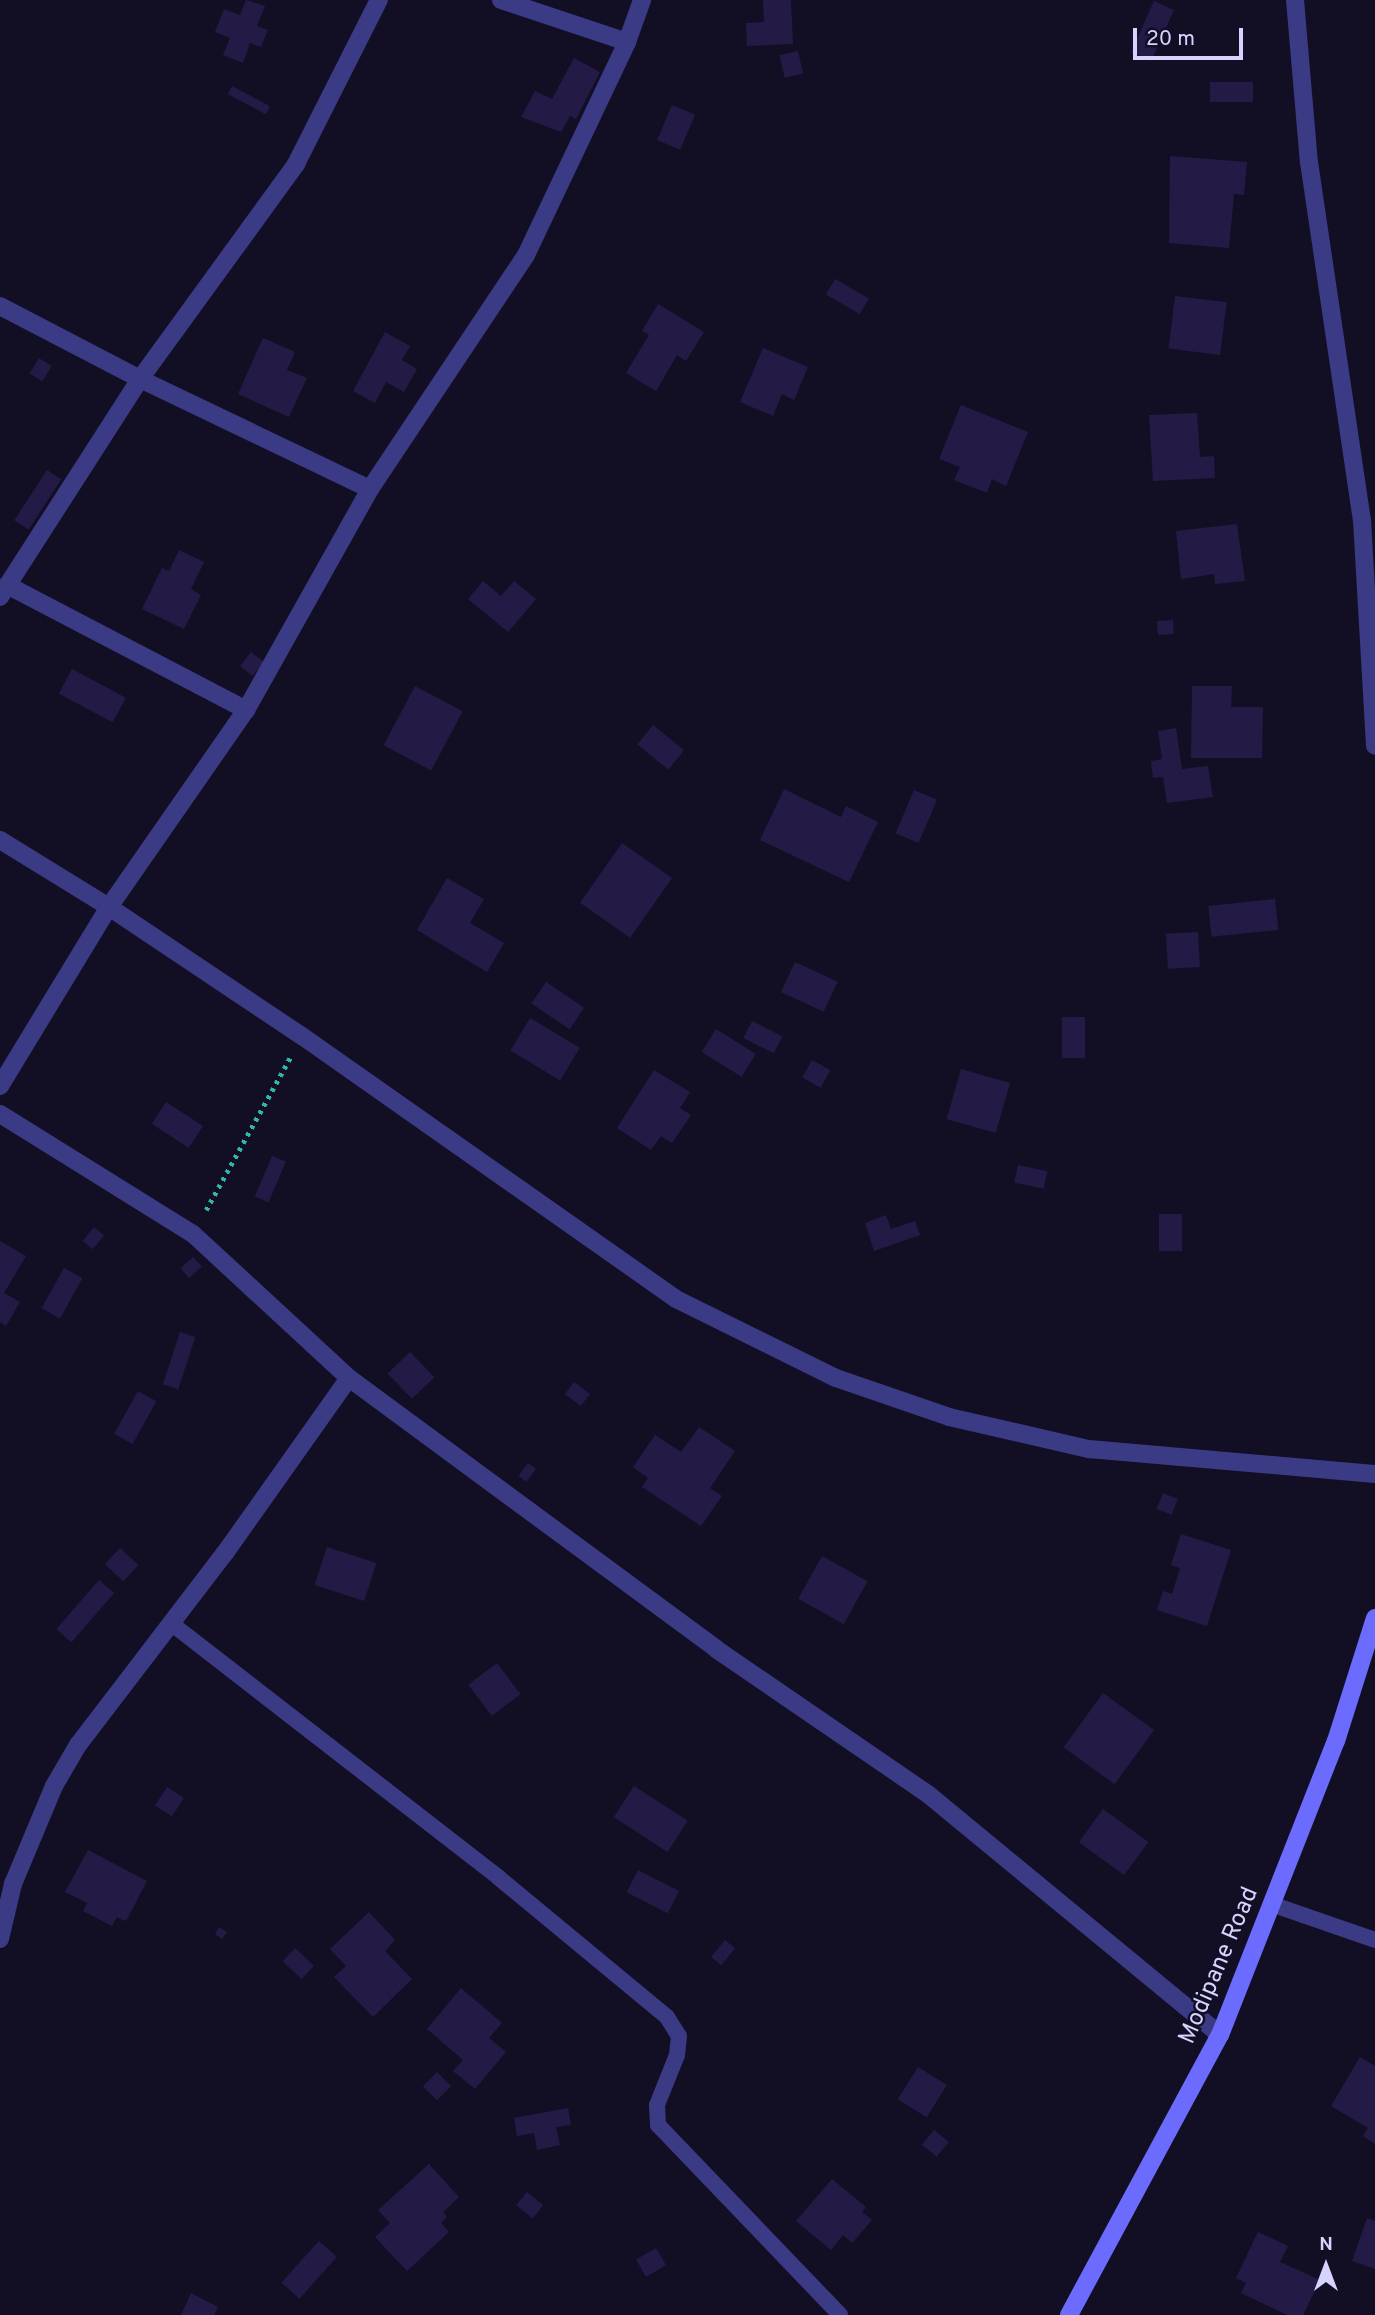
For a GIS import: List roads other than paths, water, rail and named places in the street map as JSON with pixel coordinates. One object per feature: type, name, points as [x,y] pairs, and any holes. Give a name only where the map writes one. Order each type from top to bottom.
[{"type":"main road","name":"Modipane Road","points":[[1069,2315],[1220,2035],[1274,1905],[1336,1741],[1375,1618]]},
{"type":"street","points":[[246,710],[4,591],[140,379],[296,164],[379,0]]},
{"type":"street","points":[[501,0],[627,43]]},
{"type":"street","points":[[0,1086],[110,907],[246,710],[370,489],[526,255],[627,43],[642,0]]},
{"type":"street","points":[[1295,0],[1309,162],[1362,520],[1375,746]]},
{"type":"street","points":[[0,306],[140,379],[370,489]]},
{"type":"street","points":[[0,841],[110,907],[302,1036],[676,1299],[836,1378],[949,1417],[1089,1449],[1374,1471]]},
{"type":"street","points":[[0,1114],[192,1234],[349,1378],[716,1649],[929,1795],[1220,2035]]},
{"type":"street","points":[[0,1939],[12,1884],[54,1786],[78,1745],[172,1624],[349,1378]]},
{"type":"lane","points":[[172,1624],[499,1878],[667,2017],[678,2036],[677,2055],[657,2105],[659,2125],[840,2315]]},
{"type":"lane","points":[[1274,1905],[1375,1940]]}]
